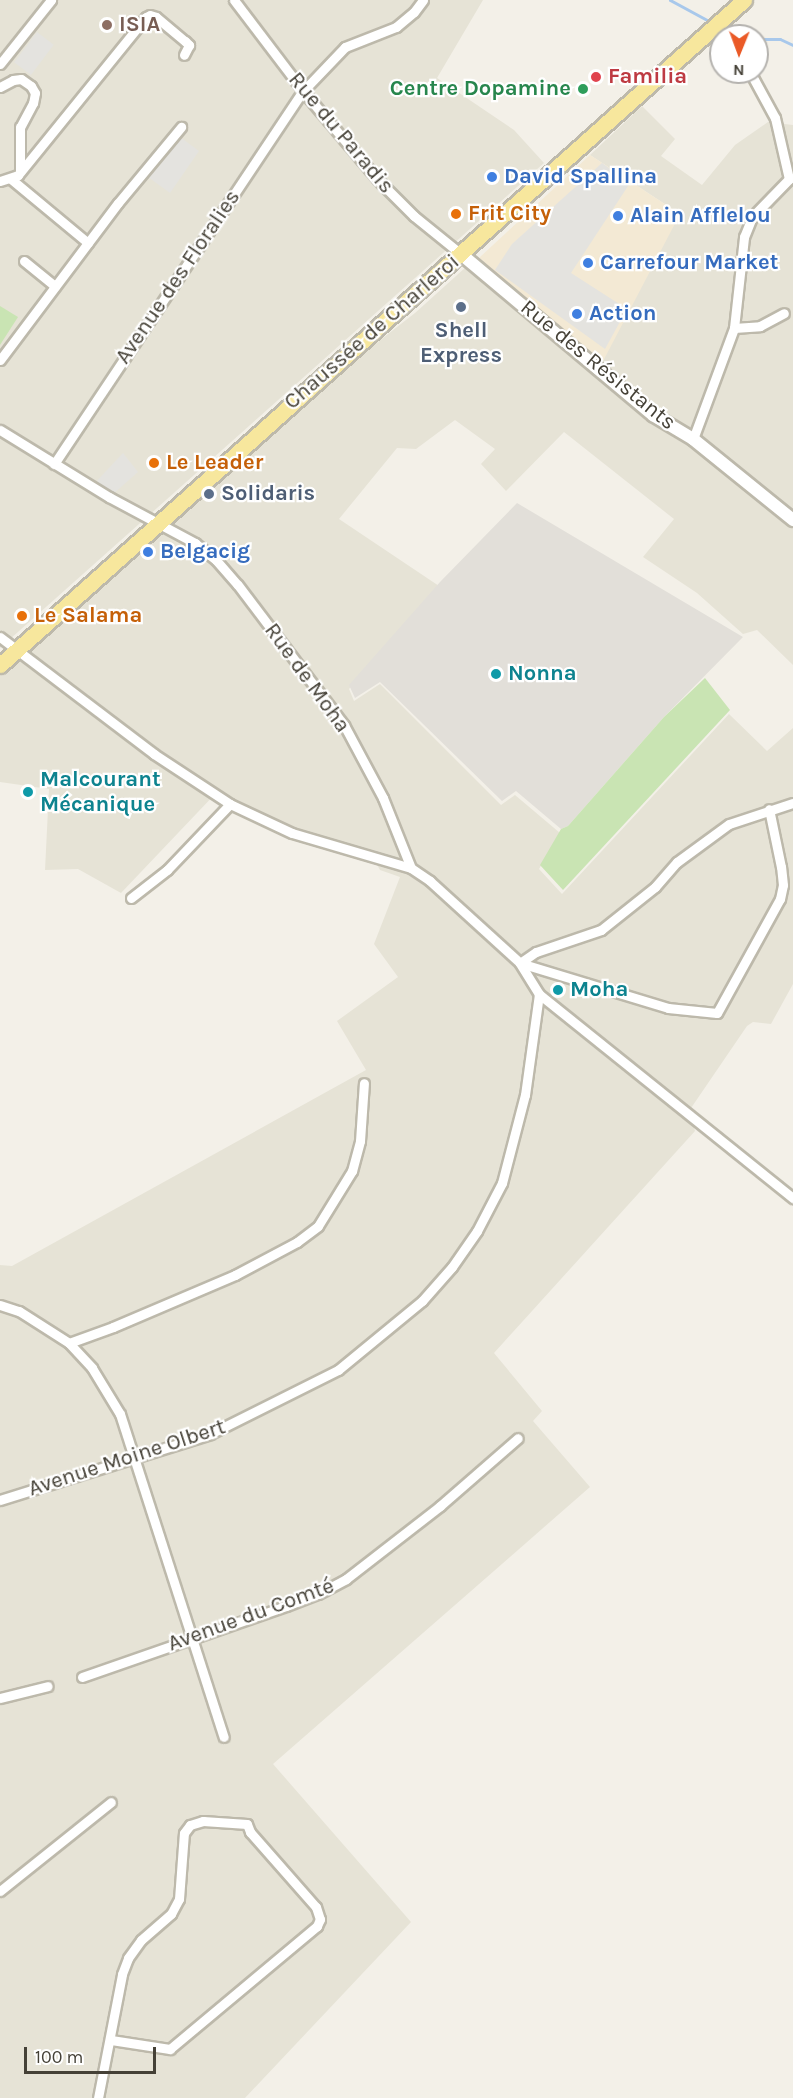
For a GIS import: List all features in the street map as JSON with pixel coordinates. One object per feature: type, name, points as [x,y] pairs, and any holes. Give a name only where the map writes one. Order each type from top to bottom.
[{"type":"main road","name":"Chaussée de Charleroi","points":[[0,665],[744,0]]},
{"type":"street","points":[[0,64],[51,0]]},
{"type":"street","name":"Rue du Paradis","points":[[234,0],[303,91],[377,179],[414,216],[461,254]]},
{"type":"street","name":"Avenue des Floralies","points":[[54,464],[303,91],[345,47],[396,27],[414,12],[423,0]]},
{"type":"street","points":[[0,182],[20,173],[146,17],[150,15],[156,17],[189,45],[184,55]]},
{"type":"street","points":[[0,87],[21,79],[31,86],[35,93],[33,103],[20,127],[22,164],[20,173]]},
{"type":"street","points":[[693,439],[734,328],[744,237],[752,217],[789,179],[775,118],[757,84]]},
{"type":"street","points":[[0,360],[87,243],[182,127]]},
{"type":"street","points":[[11,179],[87,243]]},
{"type":"street","name":"Rue des Résistants","points":[[461,254],[653,415],[693,439],[793,519]]},
{"type":"street","points":[[24,261],[56,286]]},
{"type":"street","points":[[734,328],[760,326],[784,313]]},
{"type":"street","name":"Rue de Moha","points":[[0,430],[54,464],[195,543],[216,560],[238,585],[344,725],[383,798],[411,868]]},
{"type":"street","points":[[0,638],[147,749],[230,804],[292,833],[411,868],[430,881],[520,963],[538,994],[674,1100],[793,1198]]},
{"type":"street","points":[[520,963],[536,952],[601,930],[656,887],[677,862],[729,824],[793,803]]},
{"type":"street","points":[[131,898],[166,870],[230,804]]},
{"type":"street","points":[[520,963],[668,1008],[717,1013],[780,899],[783,885],[781,867],[769,809]]},
{"type":"street","name":"Avenue Moine Olbert","points":[[0,1500],[210,1434],[338,1370],[422,1301],[452,1267],[477,1231],[502,1183],[525,1095],[538,994]]},
{"type":"street","points":[[69,1343],[132,1320],[235,1275],[297,1242],[318,1226],[351,1171],[360,1141],[364,1083]]},
{"type":"street","points":[[0,1305],[28,1316],[69,1343],[107,1389],[120,1414],[224,1737]]},
{"type":"street","name":"Avenue du Comté","points":[[82,1677],[191,1637],[297,1602],[346,1579],[440,1506],[518,1438]]},
{"type":"street","points":[[0,1698],[48,1686]]},
{"type":"street","points":[[0,1891],[111,1802]]},
{"type":"street","points":[[98,2098],[122,1974],[128,1958],[141,1940],[171,1914],[179,1899],[184,1833],[190,1825],[203,1821],[248,1824],[250,1832],[316,1907],[320,1919],[317,1926],[170,2049],[111,2040]]},
{"type":"shaded area","points":[[0,0],[483,0],[437,78],[514,130],[544,163],[0,648]]},
{"type":"shaded area","points":[[37,32],[54,45],[31,75],[14,62]]},
{"type":"shaded area","points":[[642,106],[675,139],[661,156],[702,185],[735,145],[768,122],[793,125],[793,665],[757,630],[743,634],[697,593],[643,557],[674,519],[564,432],[506,491],[481,464],[495,449],[455,420],[416,449],[397,448],[339,519],[439,586],[349,689],[354,701],[380,684],[501,805],[515,795],[560,833],[539,869],[562,894],[729,714],[767,751],[793,728],[793,984],[771,1024],[753,1022],[747,1026],[689,1111],[695,1131],[494,1353],[542,1411],[533,1421],[590,1487],[273,1764],[411,1922],[245,2098],[0,2098],[0,1265],[12,1266],[366,1070],[337,1021],[398,977],[374,944],[400,877],[380,870],[368,849],[296,832],[217,792],[121,893],[78,869],[45,870],[49,789],[0,782],[0,668],[256,437],[415,313],[466,267],[529,314],[680,214],[590,155]]},
{"type":"shaded area","points":[[176,134],[199,151],[170,193],[148,177],[161,161],[157,158]]},
{"type":"shaded area","points":[[590,155],[680,214],[601,365],[480,264],[480,257]]},
{"type":"shaded area","points":[[602,163],[630,183],[571,273],[627,309],[605,349],[495,270],[512,244]]},
{"type":"shaded area","points":[[123,453],[138,472],[112,495],[93,485]]},
{"type":"shaded area","points":[[517,503],[743,637],[664,717],[568,826],[561,829],[516,791],[502,801],[380,682],[355,698],[349,685],[440,582]]},
{"type":"green space","points":[[0,306],[18,317],[0,345]]},
{"type":"green space","points":[[705,678],[730,710],[563,890],[540,865],[561,829],[568,826],[664,717]]},
{"type":"waterway","points":[[670,0],[707,20]]},
{"type":"waterway","points":[[769,39],[780,39],[793,45]]},
{"type":"place","name":"ISIA","points":[[107,25]]},
{"type":"place","name":"Familia","points":[[596,77]]},
{"type":"place","name":"Centre Dopamine","points":[[583,89]]},
{"type":"place","name":"David Spallina","points":[[492,177]]},
{"type":"place","name":"Frit City","points":[[456,214]]},
{"type":"place","name":"Alain Afflelou","points":[[618,216]]},
{"type":"place","name":"Carrefour Market","points":[[588,263]]},
{"type":"place","name":"Shell Express","points":[[461,307]]},
{"type":"place","name":"Action","points":[[577,314]]},
{"type":"place","name":"Le Leader","points":[[154,463]]},
{"type":"place","name":"Solidaris","points":[[209,494]]},
{"type":"place","name":"Belgacig","points":[[148,552]]},
{"type":"place","name":"Le Salama","points":[[22,616]]},
{"type":"place","name":"Nonna","points":[[496,674]]},
{"type":"place","name":"Malcourant Mécanique","points":[[28,792]]},
{"type":"place","name":"Moha","points":[[558,990]]}]
